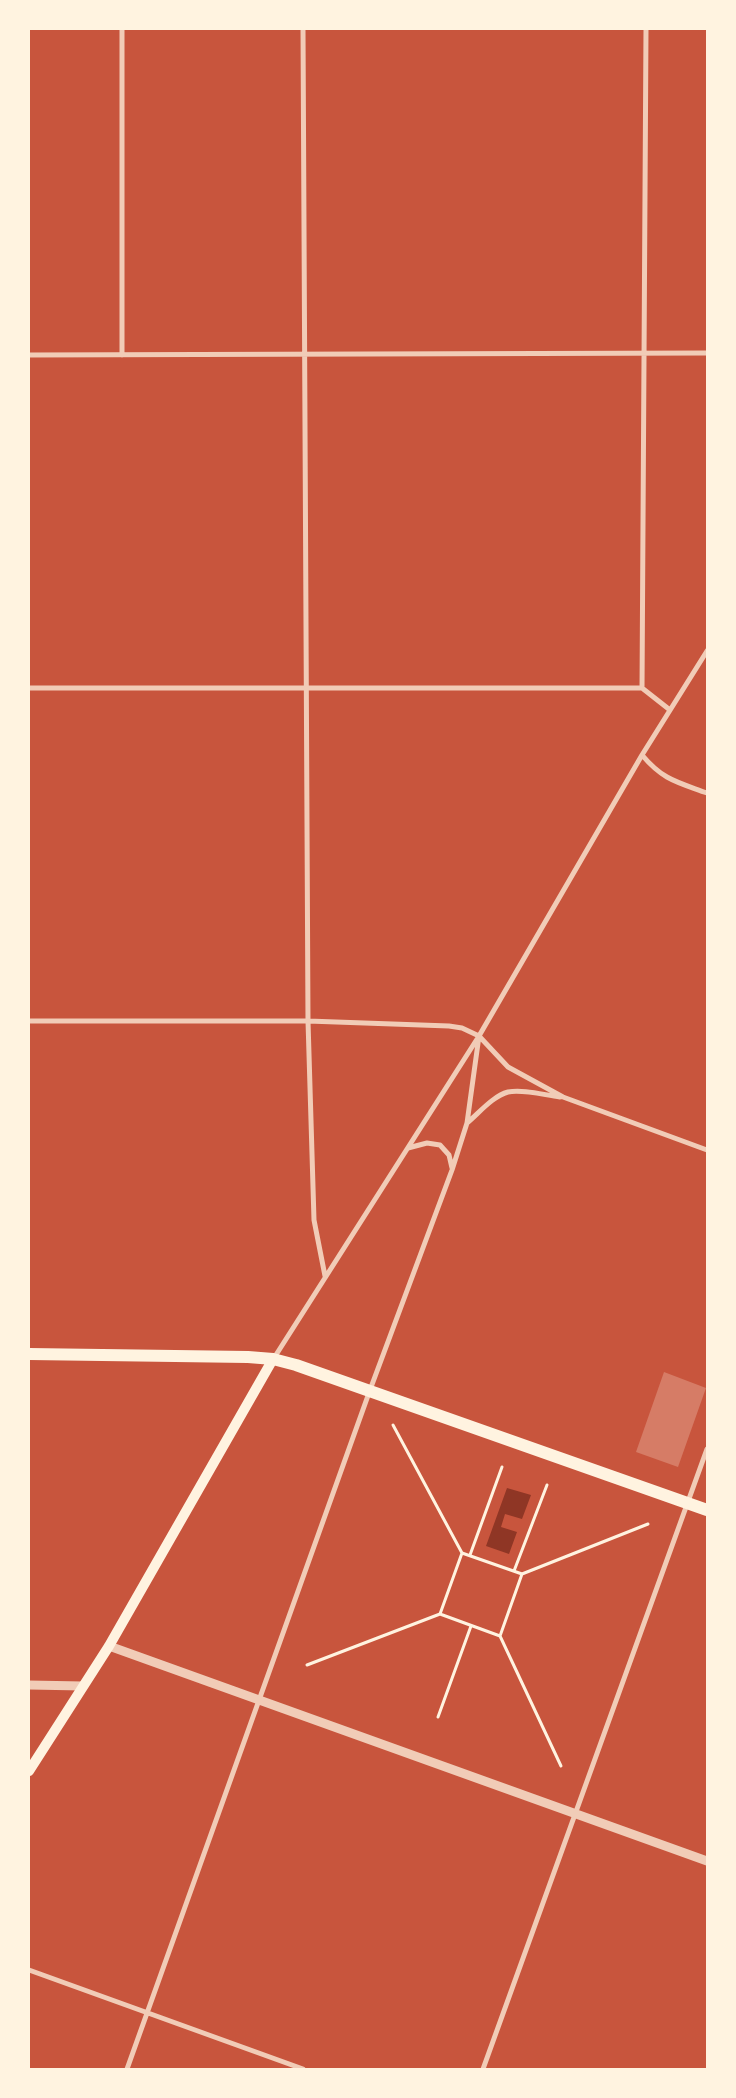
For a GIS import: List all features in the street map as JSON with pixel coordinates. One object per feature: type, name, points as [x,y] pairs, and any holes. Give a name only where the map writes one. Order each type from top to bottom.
[{"type":"main road","points":[[29,1354],[273,1359],[370,1390],[707,1510]]},
{"type":"main road","points":[[29,1771],[109,1646],[273,1359]]},
{"type":"street","points":[[122,29],[122,355]]},
{"type":"street","points":[[303,29],[308,1021],[314,1220],[325,1276]]},
{"type":"street","points":[[642,688],[646,29]]},
{"type":"street","points":[[29,355],[707,353]]},
{"type":"street","points":[[273,1359],[479,1036],[642,755],[707,651]]},
{"type":"street","points":[[29,688],[642,688],[670,710]]},
{"type":"street","points":[[642,755],[664,777],[707,793]]},
{"type":"street","points":[[29,1021],[308,1021],[462,1028],[479,1036],[508,1067],[562,1097],[707,1150]]},
{"type":"street","points":[[127,2069],[370,1390],[452,1170],[467,1123],[479,1036]]},
{"type":"street","points":[[467,1123],[493,1101],[508,1092],[562,1097]]},
{"type":"street","points":[[408,1148],[427,1144],[440,1145],[449,1155],[452,1170]]},
{"type":"street","points":[[483,2069],[707,1449]]},
{"type":"street","points":[[109,1646],[707,1861]]},
{"type":"street","points":[[29,1685],[83,1686]]},
{"type":"street","points":[[29,1970],[303,2069]]},
{"type":"path","points":[[393,1425],[462,1553],[522,1574],[648,1524]]},
{"type":"path","points":[[470,1555],[502,1467]]},
{"type":"path","points":[[514,1571],[547,1485]]},
{"type":"path","points":[[440,1614],[462,1553]]},
{"type":"path","points":[[522,1574],[500,1636],[561,1766]]},
{"type":"path","points":[[307,1665],[440,1614],[500,1636]]},
{"type":"path","points":[[438,1717],[471,1626]]},
{"type":"shaded area","points":[[507,1488],[531,1495],[522,1519],[505,1514],[501,1527],[517,1532],[509,1554],[486,1546]]},
{"type":"building","points":[[664,1372],[706,1388],[678,1467],[636,1452]]}]
